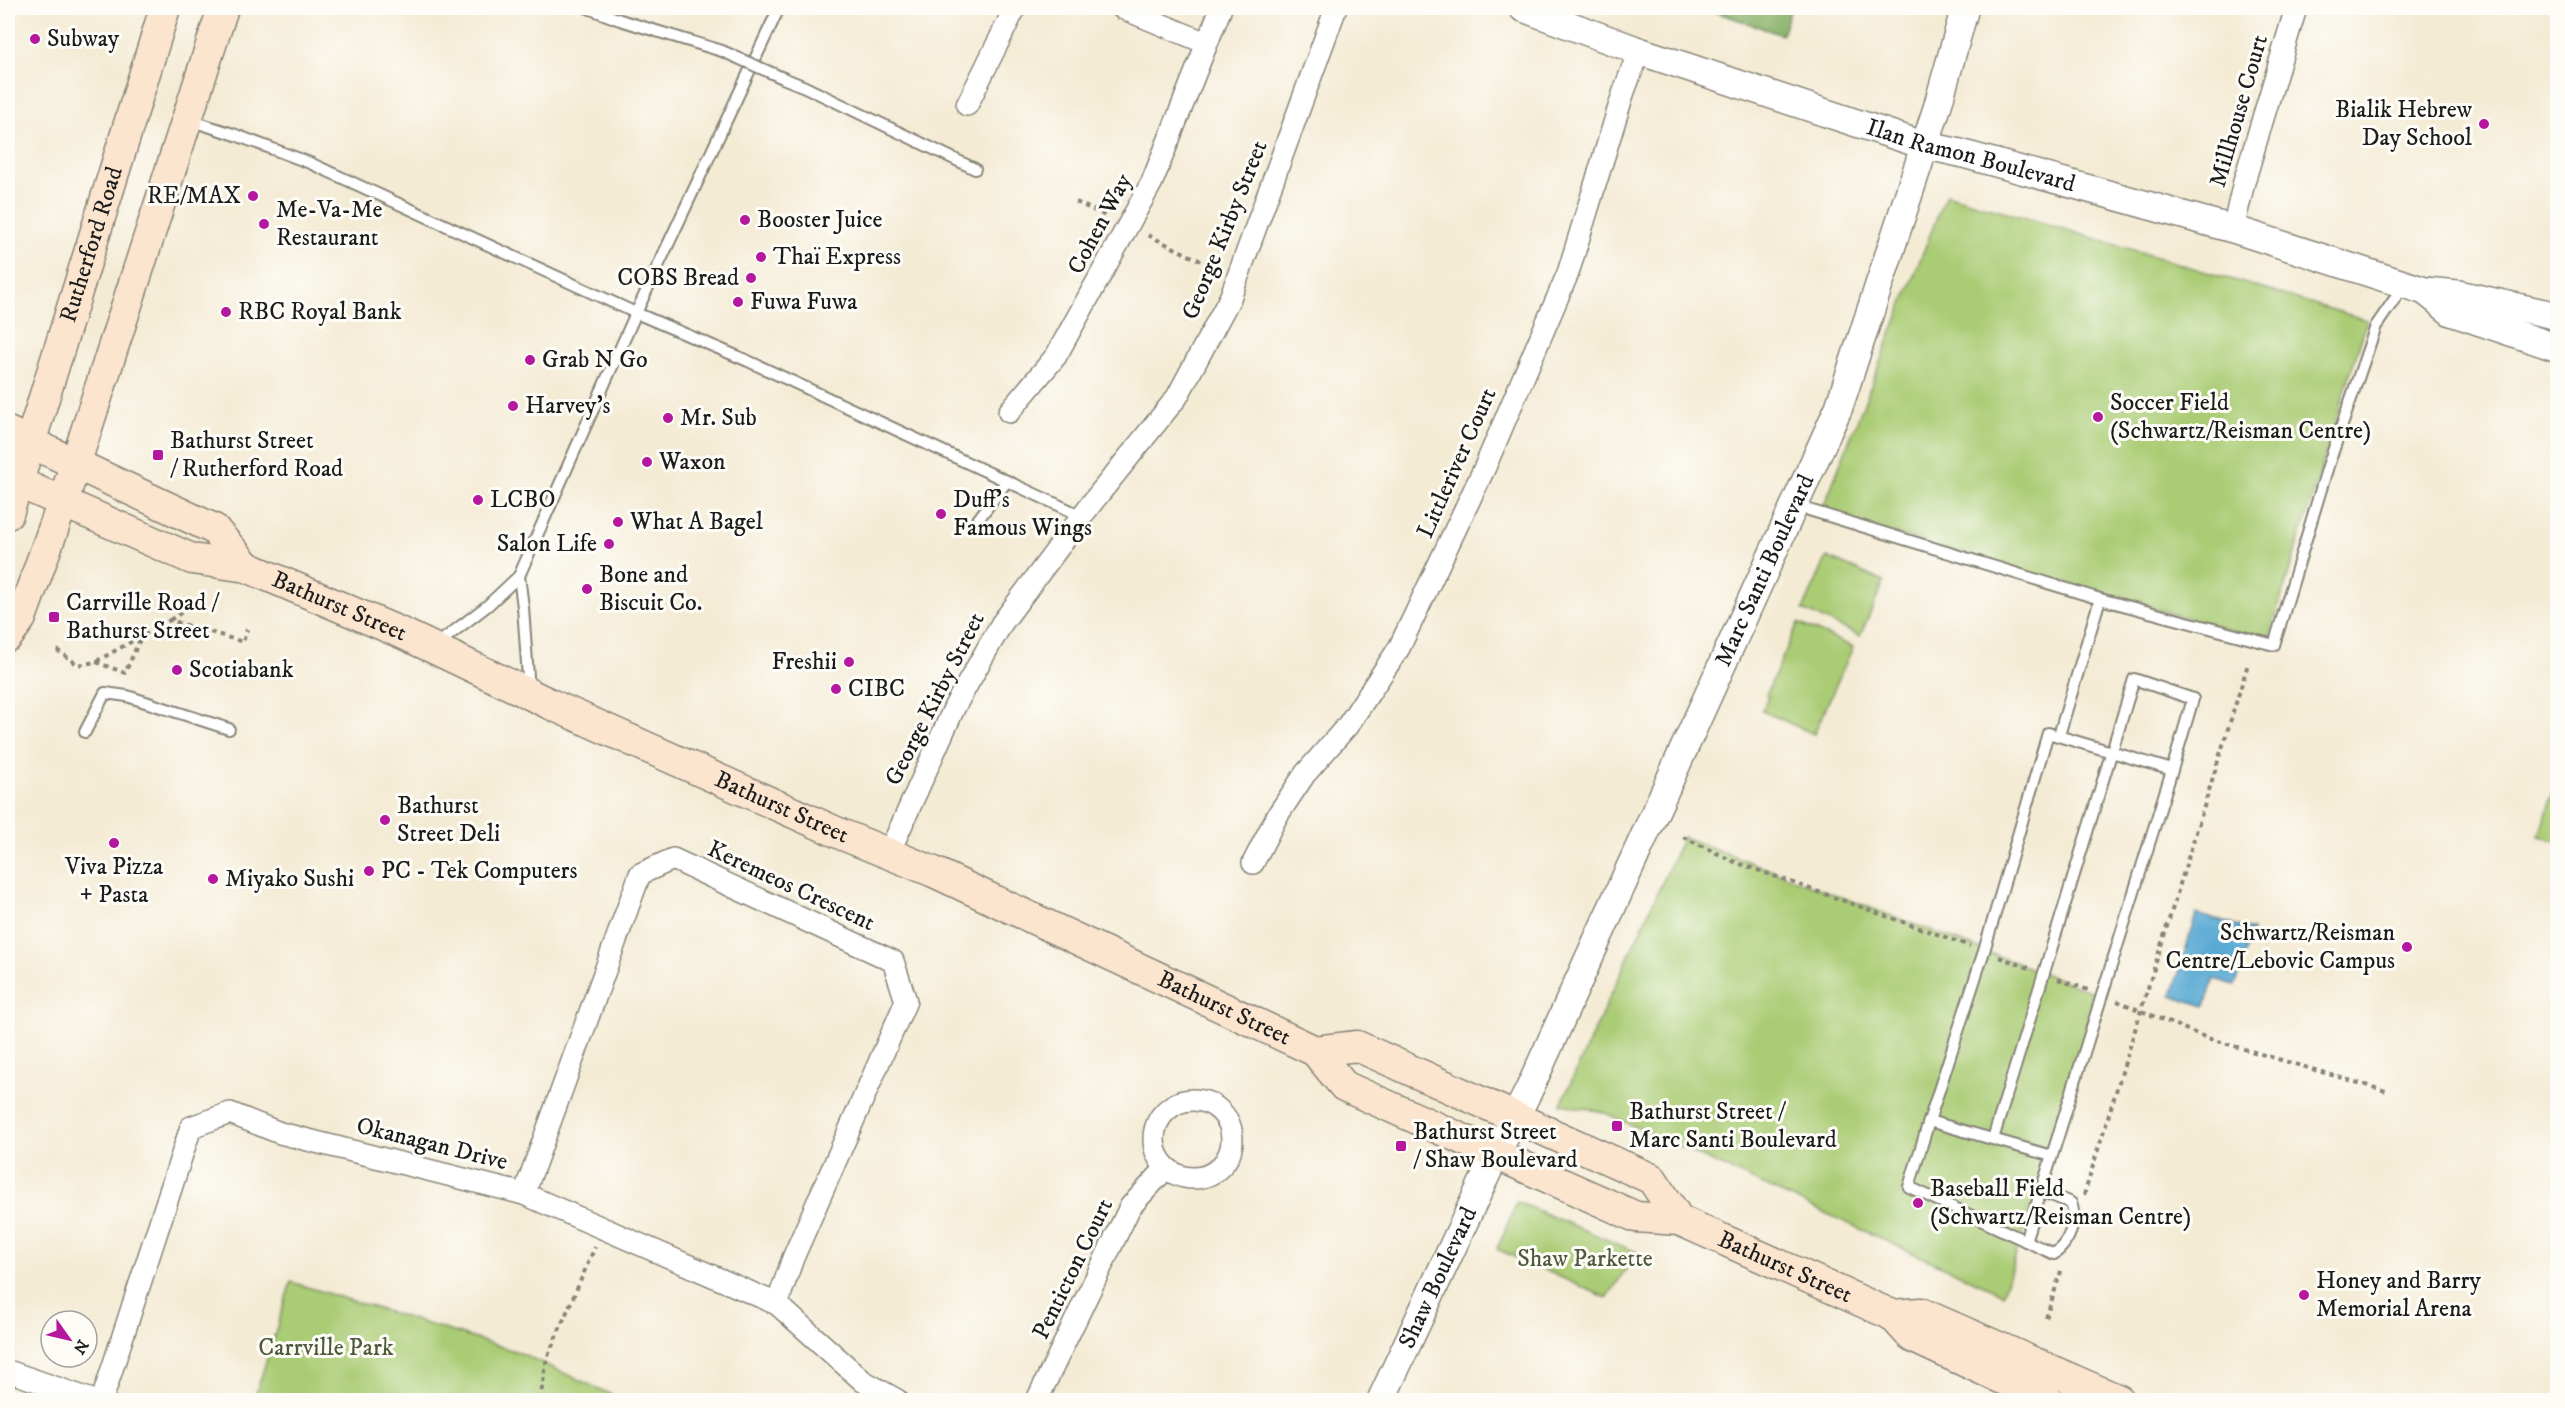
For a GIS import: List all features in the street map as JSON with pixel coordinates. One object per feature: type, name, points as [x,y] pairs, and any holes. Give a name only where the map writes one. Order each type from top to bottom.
[{"type":"main road","name":"Rutherford Road","points":[[8,514],[19,437],[165,8]]},
{"type":"main road","points":[[8,636],[21,618],[63,502],[223,8]]},
{"type":"main road","name":"Bathurst Street","points":[[19,437],[214,529],[247,567]]},
{"type":"main road","name":"Bathurst Street","points":[[12,480],[192,559],[247,567],[406,635],[530,694],[934,872],[1316,1051],[1344,1086],[1495,1156],[1635,1217],[1679,1220],[1892,1315],[1912,1337],[2048,1401]]},
{"type":"main road","name":"Bathurst Street","points":[[1316,1051],[1357,1046],[1652,1179],[1679,1220]]},
{"type":"main road","name":"Bathurst Street","points":[[1892,1315],[1921,1313],[2119,1401]]},
{"type":"street","points":[[967,105],[1015,8]]},
{"type":"street","points":[[1122,8],[1206,43]]},
{"type":"street","name":"Cohen Way","points":[[1009,412],[1056,356],[1129,226],[1152,182],[1221,8]]},
{"type":"street","name":"George Kirby Street","points":[[889,853],[955,706],[1002,623],[1082,516],[1177,397],[1230,298],[1336,8]]},
{"type":"street","name":"Ilan Ramon Boulevard","points":[[1523,8],[1640,51],[1923,145],[1960,153],[2233,229],[2415,287],[2558,316]]},
{"type":"street","name":"Marc Santi Boulevard","points":[[1495,1156],[1839,407],[1965,8]]},
{"type":"street","name":"Millhouse Court","points":[[2233,229],[2244,182],[2296,8]]},
{"type":"street","name":"Littleriver Court","points":[[1253,863],[1277,816],[1305,774],[1348,725],[1399,648],[1485,466],[1568,273],[1623,94],[1640,51]]},
{"type":"street","name":"Ilan Ramon Boulevard","points":[[2415,287],[2451,312],[2558,348]]},
{"type":"street","name":"Keremeos Crescent","points":[[524,1194],[640,874],[673,859],[893,961],[906,1001],[793,1258],[777,1304]]},
{"type":"street","name":"Okanagan Drive","points":[[102,1401],[191,1127],[230,1113],[280,1133],[524,1194],[777,1304],[863,1381],[897,1401]]},
{"type":"street","name":"Shaw Boulevard","points":[[1382,1401],[1495,1156]]},
{"type":"street","name":"Penticton Court","points":[[1037,1401],[1130,1207],[1166,1168]]},
{"type":"street","points":[[8,1371],[92,1401]]},
{"type":"lane","points":[[588,8],[722,51],[975,169]]},
{"type":"lane","points":[[431,648],[487,606],[519,576],[636,313],[779,8]]},
{"type":"lane","points":[[187,120],[233,134],[309,163],[636,313],[748,361],[1082,516]]},
{"type":"lane","points":[[1795,506],[2100,599],[2274,645],[2328,466],[2376,326],[2415,287]]},
{"type":"lane","points":[[976,521],[1007,481]]},
{"type":"lane","points":[[519,576],[524,607],[530,694]]},
{"type":"lane","points":[[2059,735],[2100,599]]},
{"type":"lane","points":[[1993,1139],[2134,679],[2193,699],[2025,1241]]},
{"type":"lane","points":[[85,732],[105,693],[128,696],[229,729]]},
{"type":"lane","points":[[2042,1191],[2071,1203],[2075,1214],[2064,1246],[2054,1254],[1910,1187],[1984,951],[2048,733],[2172,770]]},
{"type":"lane","points":[[1929,1121],[2052,1156]]},
{"type":"path","points":[[1076,202],[1209,265]]},
{"type":"path","points":[[57,650],[78,665],[95,662],[170,620],[188,608],[190,601]]},
{"type":"path","points":[[170,620],[243,642],[247,629]]},
{"type":"path","points":[[95,662],[125,673],[142,636]]},
{"type":"path","points":[[2081,1205],[2248,664]]},
{"type":"path","points":[[540,1401],[547,1358],[598,1242]]},
{"type":"path","points":[[2046,1318],[2063,1262]]},
{"type":"green space","points":[[1704,8],[1791,8],[1782,35]]},
{"type":"green space","name":"Soccer Field (Schwartz/Reisman Centre)","points":[[1946,194],[2367,320],[2268,641],[1821,513]]},
{"type":"green space","points":[[1827,557],[1884,582],[1860,636],[1803,610]]},
{"type":"green space","points":[[1798,623],[1853,647],[1814,734],[1762,711],[1768,697],[1766,695]]},
{"type":"green space","points":[[2557,779],[2558,841],[2539,836]]},
{"type":"green space","name":"Baseball Field (Schwartz/Reisman Centre)","points":[[1683,837],[2101,995],[2003,1294],[1603,1112],[1561,1104]]},
{"type":"green space","name":"Shaw Parkette","points":[[1517,1202],[1637,1252],[1607,1298],[1497,1249]]},
{"type":"green space","name":"Carrville Park","points":[[291,1282],[518,1352],[623,1400],[254,1400]]},
{"type":"water","points":[[2196,914],[2252,930],[2235,985],[2214,979],[2205,1006],[2172,996]]},
{"type":"place","name":"Subway","points":[[35,39]]},
{"type":"place","name":"Bialik Hebrew Day School","points":[[2484,124]]},
{"type":"place","name":"RE/MAX","points":[[253,196]]},
{"type":"place","name":"Booster Juice","points":[[745,220]]},
{"type":"place","name":"Me-Va-Me Restaurant","points":[[264,224]]},
{"type":"place","name":"Thaï Express","points":[[761,257]]},
{"type":"place","name":"COBS Bread","points":[[751,278]]},
{"type":"place","name":"Fuwa Fuwa","points":[[738,302]]},
{"type":"place","name":"RBC Royal Bank","points":[[226,312]]},
{"type":"place","name":"Grab N Go","points":[[530,360]]},
{"type":"place","name":"Harvey's","points":[[513,406]]},
{"type":"place","name":"Soccer Field (Schwartz/Reisman Centre)","points":[[2098,417]]},
{"type":"place","name":"Mr. Sub","points":[[668,418]]},
{"type":"place","name":"Bathurst Street / Rutherford Road","points":[[158,455]]},
{"type":"place","name":"Waxon","points":[[647,462]]},
{"type":"place","name":"LCBO","points":[[478,500]]},
{"type":"place","name":"Duff's Famous Wings","points":[[941,514]]},
{"type":"place","name":"What A Bagel","points":[[618,522]]},
{"type":"place","name":"Salon Life","points":[[609,544]]},
{"type":"place","name":"Bone and Biscuit Co.","points":[[587,589]]},
{"type":"place","name":"Carrville Road / Bathurst Street","points":[[54,617]]},
{"type":"place","name":"Freshii","points":[[849,662]]},
{"type":"place","name":"Scotiabank","points":[[177,670]]},
{"type":"place","name":"CIBC","points":[[836,689]]},
{"type":"place","name":"Bathurst Street Deli","points":[[385,820]]},
{"type":"place","name":"Viva Pizza + Pasta","points":[[114,843]]},
{"type":"place","name":"PC - Tek Computers","points":[[369,871]]},
{"type":"place","name":"Miyako Sushi","points":[[213,879]]},
{"type":"place","name":"Schwartz/Reisman Centre/Lebovic Campus","points":[[2407,947]]},
{"type":"place","name":"Bathurst Street / Marc Santi Boulevard","points":[[1617,1126]]},
{"type":"place","name":"Bathurst Street / Shaw Boulevard","points":[[1401,1146]]},
{"type":"place","name":"Baseball Field (Schwartz/Reisman Centre)","points":[[1918,1203]]},
{"type":"place","name":"Honey and Barry Memorial Arena","points":[[2304,1295]]}]
